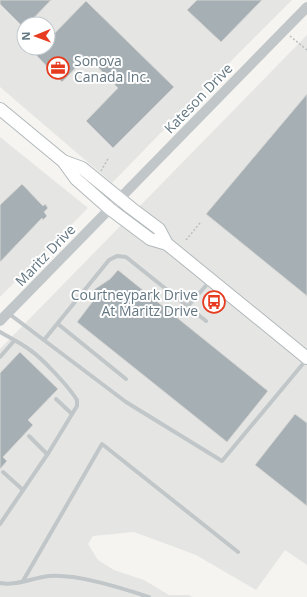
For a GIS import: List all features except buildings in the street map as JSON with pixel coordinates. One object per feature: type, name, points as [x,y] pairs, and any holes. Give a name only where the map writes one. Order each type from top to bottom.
[{"type":"main road","points":[[0,109],[63,161],[76,179],[110,209],[150,239],[167,244]]},
{"type":"main road","points":[[63,161],[82,168],[120,198],[159,230],[167,244],[307,359]]},
{"type":"street","name":"Kateson Drive","points":[[110,209],[307,7]]},
{"type":"street","name":"Maritz Drive","points":[[0,321],[110,209]]},
{"type":"lane","points":[[44,340],[109,260],[117,256],[126,257],[206,321]]},
{"type":"lane","points":[[188,306],[211,280]]},
{"type":"lane","points":[[8,313],[126,402],[222,461],[307,359]]},
{"type":"lane","points":[[58,324],[126,379]]},
{"type":"lane","points":[[0,332],[29,349],[36,355],[75,396],[77,400],[77,406],[0,524]]},
{"type":"lane","points":[[0,357],[14,341]]},
{"type":"lane","points":[[56,399],[72,414]]},
{"type":"lane","points":[[29,436],[47,454]]},
{"type":"lane","points":[[23,581],[102,444],[238,552]]},
{"type":"lane","points":[[3,472],[23,490]]},
{"type":"lane","points":[[0,583],[13,584],[49,576],[65,577],[117,587],[148,597]]},
{"type":"path","points":[[284,31],[307,50]]},
{"type":"path","points":[[100,173],[109,157]]},
{"type":"path","points":[[186,240],[200,223]]},
{"type":"shaded area","points":[[0,0],[292,0],[220,72],[112,183],[0,87]]},
{"type":"shaded area","points":[[307,35],[307,565],[285,550],[256,590],[196,555],[134,532],[93,536],[88,544],[98,560],[114,570],[144,580],[169,595],[189,595],[193,597],[0,597],[0,349]]},
{"type":"shaded area","points":[[0,137],[88,208],[0,297]]},
{"type":"place","name":"Sonova Canada Inc.","points":[[58,68]]},
{"type":"place","name":"Courtneypark Drive At Maritz Drive","points":[[214,302]]}]
